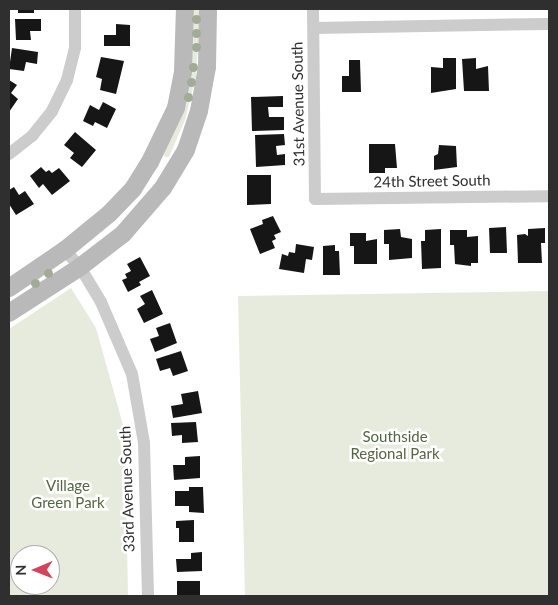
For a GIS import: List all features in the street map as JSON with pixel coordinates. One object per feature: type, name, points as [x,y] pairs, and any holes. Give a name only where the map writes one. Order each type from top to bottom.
[{"type":"street","points":[[9,154],[32,136],[52,111],[67,80],[75,48],[75,9]]},
{"type":"street","points":[[9,288],[65,250],[109,214],[133,189],[150,162],[176,108],[183,71],[185,9]]},
{"type":"street","points":[[9,312],[80,267],[124,234],[163,188],[186,150],[199,111],[207,67],[208,9]]},
{"type":"street","name":"31st Avenue South","points":[[313,9],[316,199]]},
{"type":"street","points":[[314,28],[549,24]]},
{"type":"street","name":"24th Street South","points":[[316,199],[549,196]]},
{"type":"street","name":"33rd Avenue South","points":[[65,250],[80,267],[101,302],[119,340],[132,374],[140,409],[144,443],[148,596]]},
{"type":"green space","points":[[191,9],[199,9],[200,17],[196,77],[185,120],[169,157],[165,157],[163,153]]},
{"type":"green space","name":"Village Green Park","points":[[71,288],[96,328],[125,432],[128,596],[9,596],[9,329]]},
{"type":"green space","name":"Southside Regional Park","points":[[549,291],[549,596],[245,596],[238,296]]},
{"type":"building","points":[[18,9],[34,9],[34,13],[18,13]]},
{"type":"building","points":[[15,19],[41,19],[41,31],[30,31],[31,40],[16,40]]},
{"type":"building","points":[[116,24],[130,25],[130,46],[104,46],[104,35],[116,35]]},
{"type":"building","points":[[12,48],[38,52],[37,64],[26,62],[24,71],[9,69]]},
{"type":"building","points":[[101,57],[124,61],[116,94],[100,90],[102,79],[96,77]]},
{"type":"building","points":[[443,58],[456,58],[456,89],[431,93],[431,67],[443,68]]},
{"type":"building","points":[[476,58],[476,69],[488,66],[489,91],[464,91],[462,59]]},
{"type":"building","points":[[349,60],[360,60],[361,92],[342,92],[342,76],[349,76]]},
{"type":"building","points":[[9,80],[17,85],[11,93],[18,99],[9,112]]},
{"type":"building","points":[[283,96],[283,107],[268,107],[269,117],[284,117],[284,130],[252,131],[251,97]]},
{"type":"building","points":[[103,102],[116,109],[107,128],[95,122],[93,126],[83,121],[90,105],[99,110]]},
{"type":"building","points":[[75,132],[96,150],[82,167],[70,158],[74,153],[64,145]]},
{"type":"building","points":[[284,134],[285,145],[276,146],[277,155],[285,154],[285,165],[256,167],[255,135]]},
{"type":"building","points":[[369,144],[395,144],[397,168],[385,168],[385,173],[369,173]]},
{"type":"building","points":[[439,145],[456,146],[457,167],[434,170],[434,156],[438,154]]},
{"type":"building","points":[[41,167],[46,172],[49,170],[52,173],[59,168],[70,181],[52,195],[43,184],[39,188],[30,176]]},
{"type":"building","points":[[247,175],[271,175],[271,204],[247,205]]},
{"type":"building","points":[[14,187],[19,195],[25,191],[34,204],[16,215],[9,204],[9,190]]},
{"type":"building","points":[[273,216],[281,232],[274,235],[276,239],[272,241],[275,248],[260,254],[250,229],[263,224],[262,220]]},
{"type":"building","points":[[506,227],[507,253],[490,253],[489,228]]},
{"type":"building","points":[[545,228],[545,243],[541,243],[542,263],[518,263],[517,235],[525,234],[528,236],[528,229]]},
{"type":"building","points":[[400,229],[401,237],[412,239],[412,258],[389,260],[389,244],[384,244],[384,230]]},
{"type":"building","points":[[441,229],[441,268],[422,269],[421,241],[425,241],[425,230]]},
{"type":"building","points":[[450,230],[467,230],[467,237],[478,236],[478,263],[471,263],[471,266],[455,264],[454,245],[450,245]]},
{"type":"building","points":[[350,233],[366,233],[366,241],[377,239],[377,264],[354,264],[354,246],[350,246]]},
{"type":"building","points":[[296,244],[314,247],[312,260],[306,259],[304,273],[279,269],[282,254],[288,256],[289,252],[295,253]]},
{"type":"building","points":[[335,245],[335,251],[339,251],[340,275],[323,275],[323,246]]},
{"type":"building","points":[[140,257],[150,276],[139,282],[141,285],[128,292],[122,280],[127,278],[125,274],[131,271],[127,264]]},
{"type":"building","points":[[152,290],[163,314],[144,323],[137,309],[145,304],[140,296]]},
{"type":"building","points":[[170,323],[177,343],[155,352],[150,339],[159,336],[156,328]]},
{"type":"building","points":[[181,351],[188,371],[173,376],[170,368],[160,371],[156,359]]},
{"type":"building","points":[[198,391],[202,413],[173,418],[171,406],[183,404],[181,394]]},
{"type":"building","points":[[196,422],[198,442],[182,443],[182,435],[172,436],[171,423]]},
{"type":"building","points":[[200,456],[200,478],[174,480],[173,465],[185,465],[185,457]]},
{"type":"building","points":[[189,487],[203,487],[204,513],[189,512],[189,506],[175,506],[175,491],[189,491]]},
{"type":"building","points":[[194,520],[194,542],[179,542],[179,528],[176,528],[176,521]]},
{"type":"building","points":[[202,552],[202,571],[177,572],[176,559],[191,559],[191,553]]},
{"type":"building","points":[[177,581],[200,581],[200,596],[177,596]]}]
